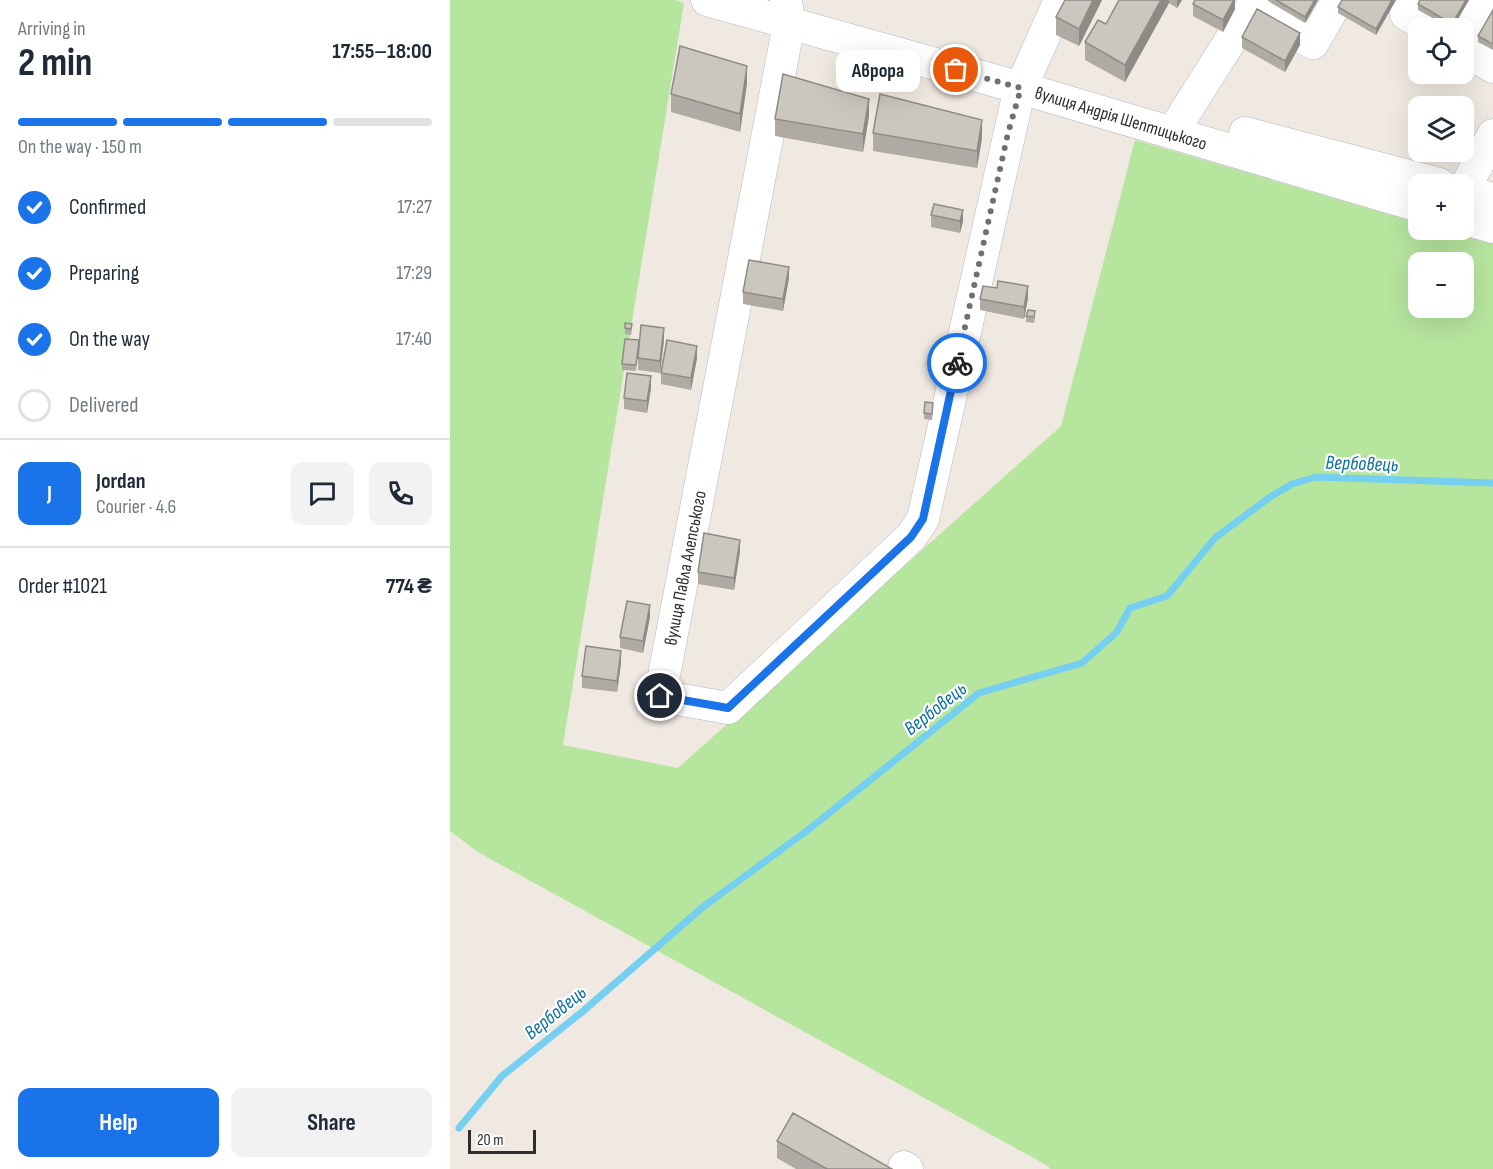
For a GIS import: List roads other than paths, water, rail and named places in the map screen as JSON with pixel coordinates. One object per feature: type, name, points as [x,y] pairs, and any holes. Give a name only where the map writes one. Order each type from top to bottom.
[{"type":"street","name":"вулиця Андрія Шептицького","points":[[707,0],[788,12],[1021,88],[1170,123],[1408,202]]},
{"type":"street","points":[[1021,88],[1060,0]]},
{"type":"street","points":[[1338,0],[1313,43],[1246,4],[1170,123],[1408,177]]},
{"type":"street","points":[[1413,0],[1406,14],[1413,18]]},
{"type":"street","points":[[1474,23],[1487,0]]},
{"type":"street","name":"вулиця Павла Алепського","points":[[788,12],[660,696],[728,708],[911,537],[923,519],[1008,133],[1021,88]]},
{"type":"street","points":[[1474,56],[1493,67]]},
{"type":"street","points":[[1472,174],[1493,135]]},
{"type":"street","points":[[1474,193],[1493,199]]},
{"type":"street","points":[[1474,221],[1493,226]]},
{"type":"waterway","name":"Вербовець","points":[[459,1128],[502,1076],[582,1012],[703,907],[808,830],[979,693],[1082,663],[1117,632],[1130,608],[1167,596],[1215,538],[1270,497],[1292,484],[1316,477],[1493,483]]},
{"type":"place","name":"Аврора","points":[[956,70]]}]
